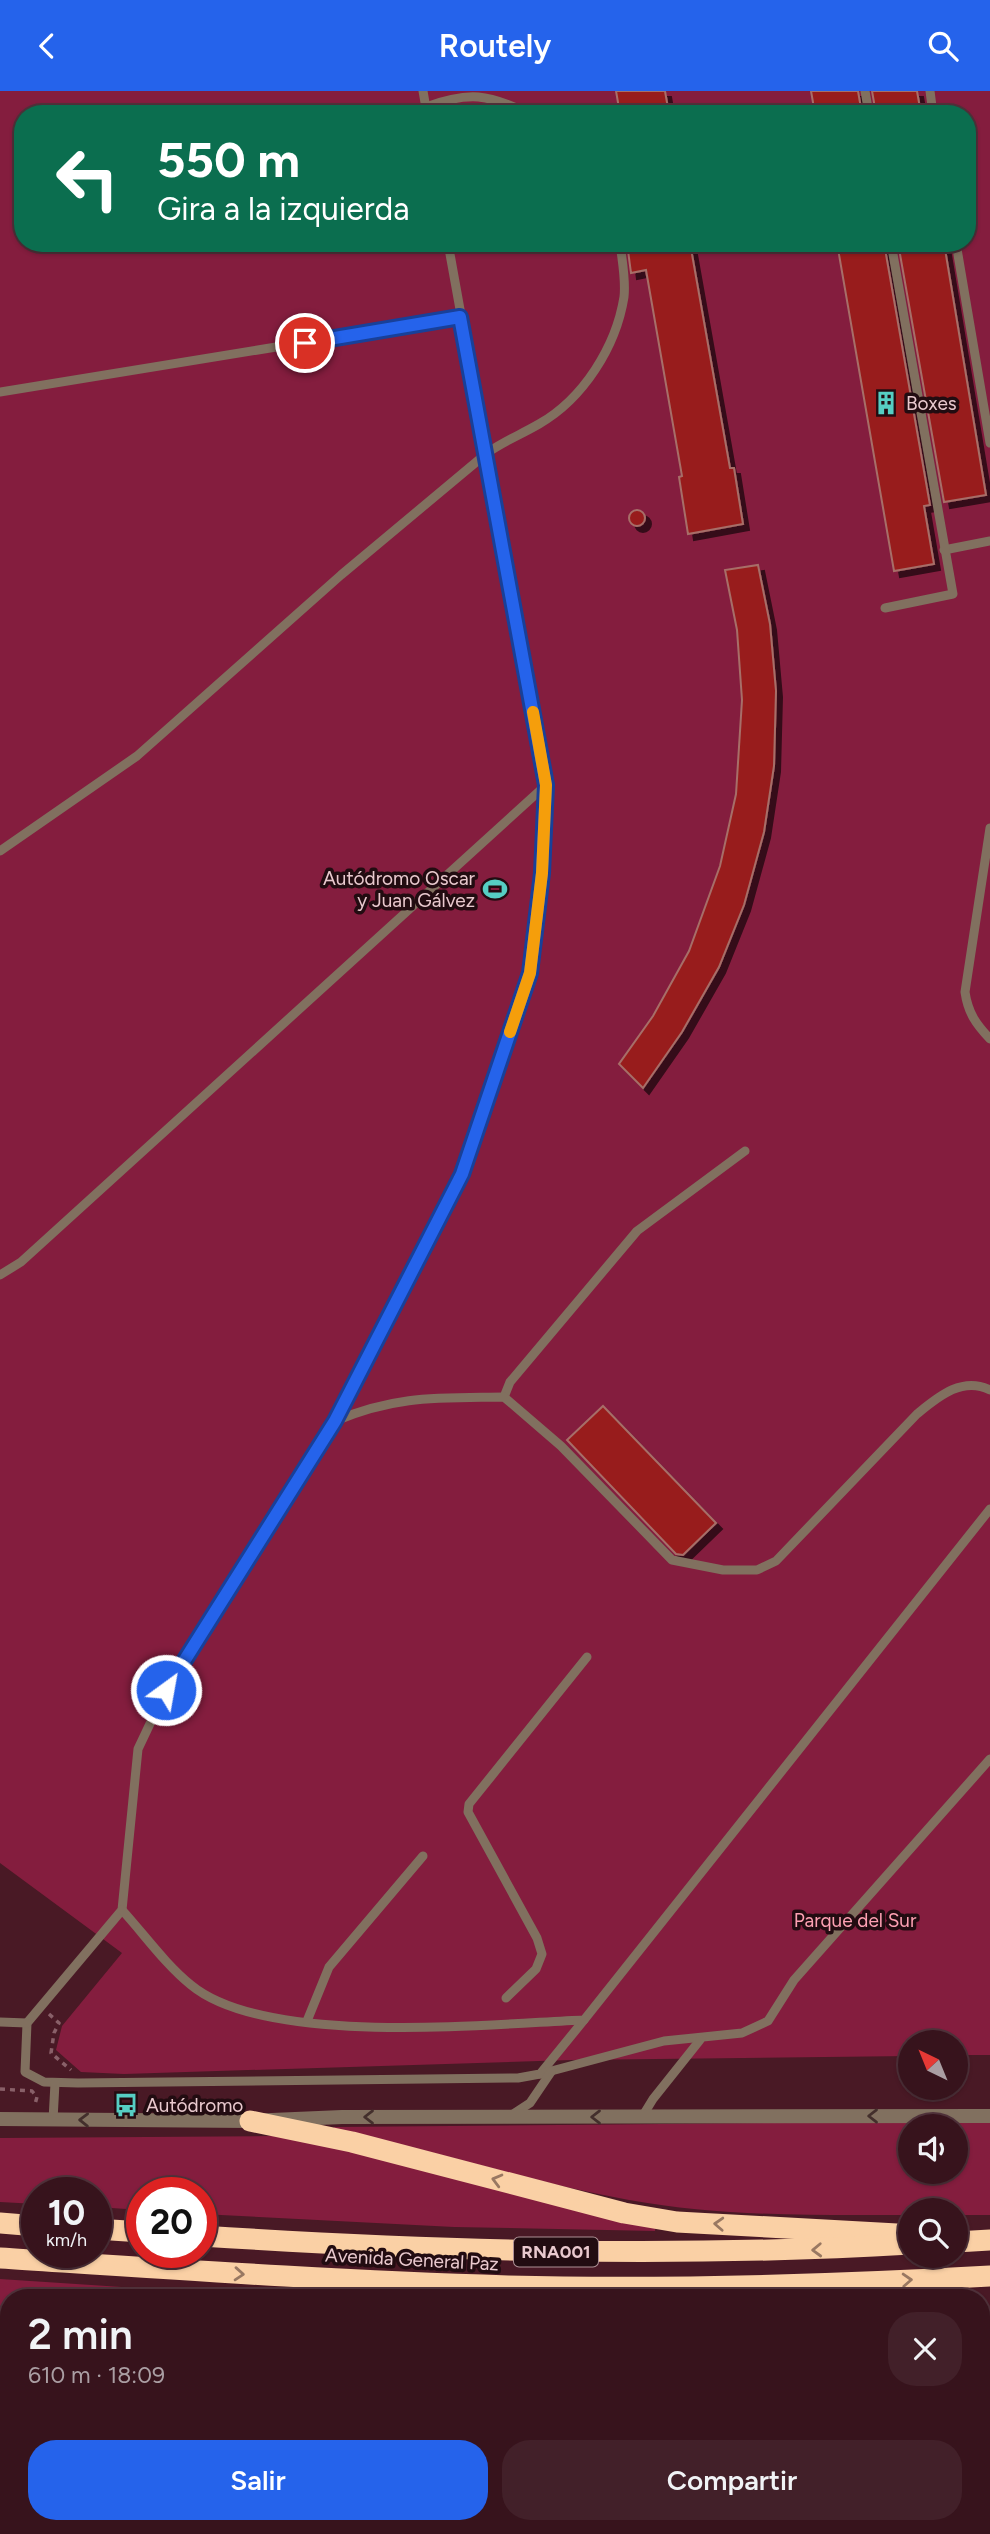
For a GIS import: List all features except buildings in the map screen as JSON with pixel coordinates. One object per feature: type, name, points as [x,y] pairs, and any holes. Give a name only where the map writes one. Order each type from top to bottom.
[{"type":"highway","points":[[250,2121],[352,2142],[624,2213],[677,2222],[898,2233]]},
{"type":"highway","points":[[0,2223],[21,2225]]},
{"type":"highway","name":"Avenida General Paz","points":[[217,2237],[595,2253],[816,2250],[898,2245]]},
{"type":"highway","points":[[968,2239],[990,2239]]},
{"type":"highway","name":"Avenida General Paz","points":[[0,2258],[256,2275],[509,2286],[847,2284],[990,2276]]},
{"type":"street","points":[[0,2119],[250,2121],[342,2117],[990,2116]]},
{"type":"lane","points":[[435,105],[452,95],[475,95],[504,105]]},
{"type":"lane","points":[[449,252],[546,785],[542,873],[530,973],[462,1174],[335,1421],[166,1690],[138,1749],[122,1910],[27,2022],[26,2072],[44,2082],[55,2083],[518,2078],[551,2073],[664,2041],[700,2040],[741,2033],[768,2021],[794,1980],[990,1759]]},
{"type":"lane","points":[[0,851],[137,756],[341,575],[487,453],[510,436],[538,425],[562,408],[599,364],[617,328],[624,296],[621,252]]},
{"type":"lane","points":[[885,608],[953,594],[893,252]]},
{"type":"lane","points":[[958,252],[990,443]]},
{"type":"lane","points":[[0,392],[460,317]]},
{"type":"lane","points":[[944,550],[990,541]]},
{"type":"lane","points":[[0,1275],[21,1262],[546,785]]},
{"type":"lane","points":[[990,828],[965,992],[968,1010],[977,1026],[990,1039]]},
{"type":"lane","points":[[504,1397],[510,1382],[637,1231],[745,1151]]},
{"type":"lane","points":[[335,1421],[373,1405],[412,1398],[504,1397],[561,1446],[672,1560],[723,1570],[757,1570],[776,1561],[917,1413],[942,1394],[967,1384],[990,1389]]},
{"type":"lane","points":[[540,2074],[990,1509]]},
{"type":"lane","points":[[506,1998],[536,1969],[542,1954],[537,1938],[468,1812],[468,1804],[587,1657]]},
{"type":"lane","points":[[307,2021],[330,1967],[424,1856]]},
{"type":"lane","points":[[122,1910],[191,1985],[211,1997],[246,2011],[360,2027],[584,2020]]},
{"type":"lane","points":[[0,2022],[27,2022]]},
{"type":"lane","points":[[642,2117],[700,2040]]},
{"type":"lane","points":[[509,2117],[530,2103],[551,2073]]},
{"type":"lane","points":[[53,2120],[55,2083]]},
{"type":"path","points":[[42,2007],[60,2022],[54,2033],[51,2053],[68,2066],[78,2083]]},
{"type":"path","points":[[0,2089],[32,2091]]},
{"type":"green space","name":"Autódromo Oscar y Juan Gálvez","points":[[0,91],[990,91],[990,2055],[968,2055],[968,2030],[898,2030],[898,2056],[571,2060],[124,2074],[81,2072],[56,2050],[62,2026],[122,1953],[0,1863]]},
{"type":"green space","points":[[968,2121],[990,2121],[990,2215],[968,2215],[968,2198],[898,2198],[898,2215],[769,2214],[664,2206],[592,2193],[333,2130],[334,2127],[898,2122],[898,2184],[968,2184]]},
{"type":"green space","points":[[274,2136],[299,2139],[656,2224],[655,2231],[454,2227],[217,2215],[217,2177],[126,2177],[126,2209],[112,2208],[112,2177],[21,2177],[21,2203],[0,2202],[0,2138]]},
{"type":"green space","points":[[0,2279],[152,2289],[0,2289]]},
{"type":"slow traffic","points":[[510,1032],[530,973],[542,873],[546,785],[533,712]]},
{"type":"place","name":"Boxes","points":[[886,403]]},
{"type":"place","name":"Autódromo Oscar y Juan Gálvez","points":[[495,889]]},
{"type":"place","name":"Autódromo","points":[[126,2105]]},
{"type":"route","points":[[166,1690],[335,1421],[462,1174],[530,973],[542,873],[546,785],[460,317],[305,343]]},
{"type":"park label","name":"Parque del Sur","points":[[855,1920]]}]
